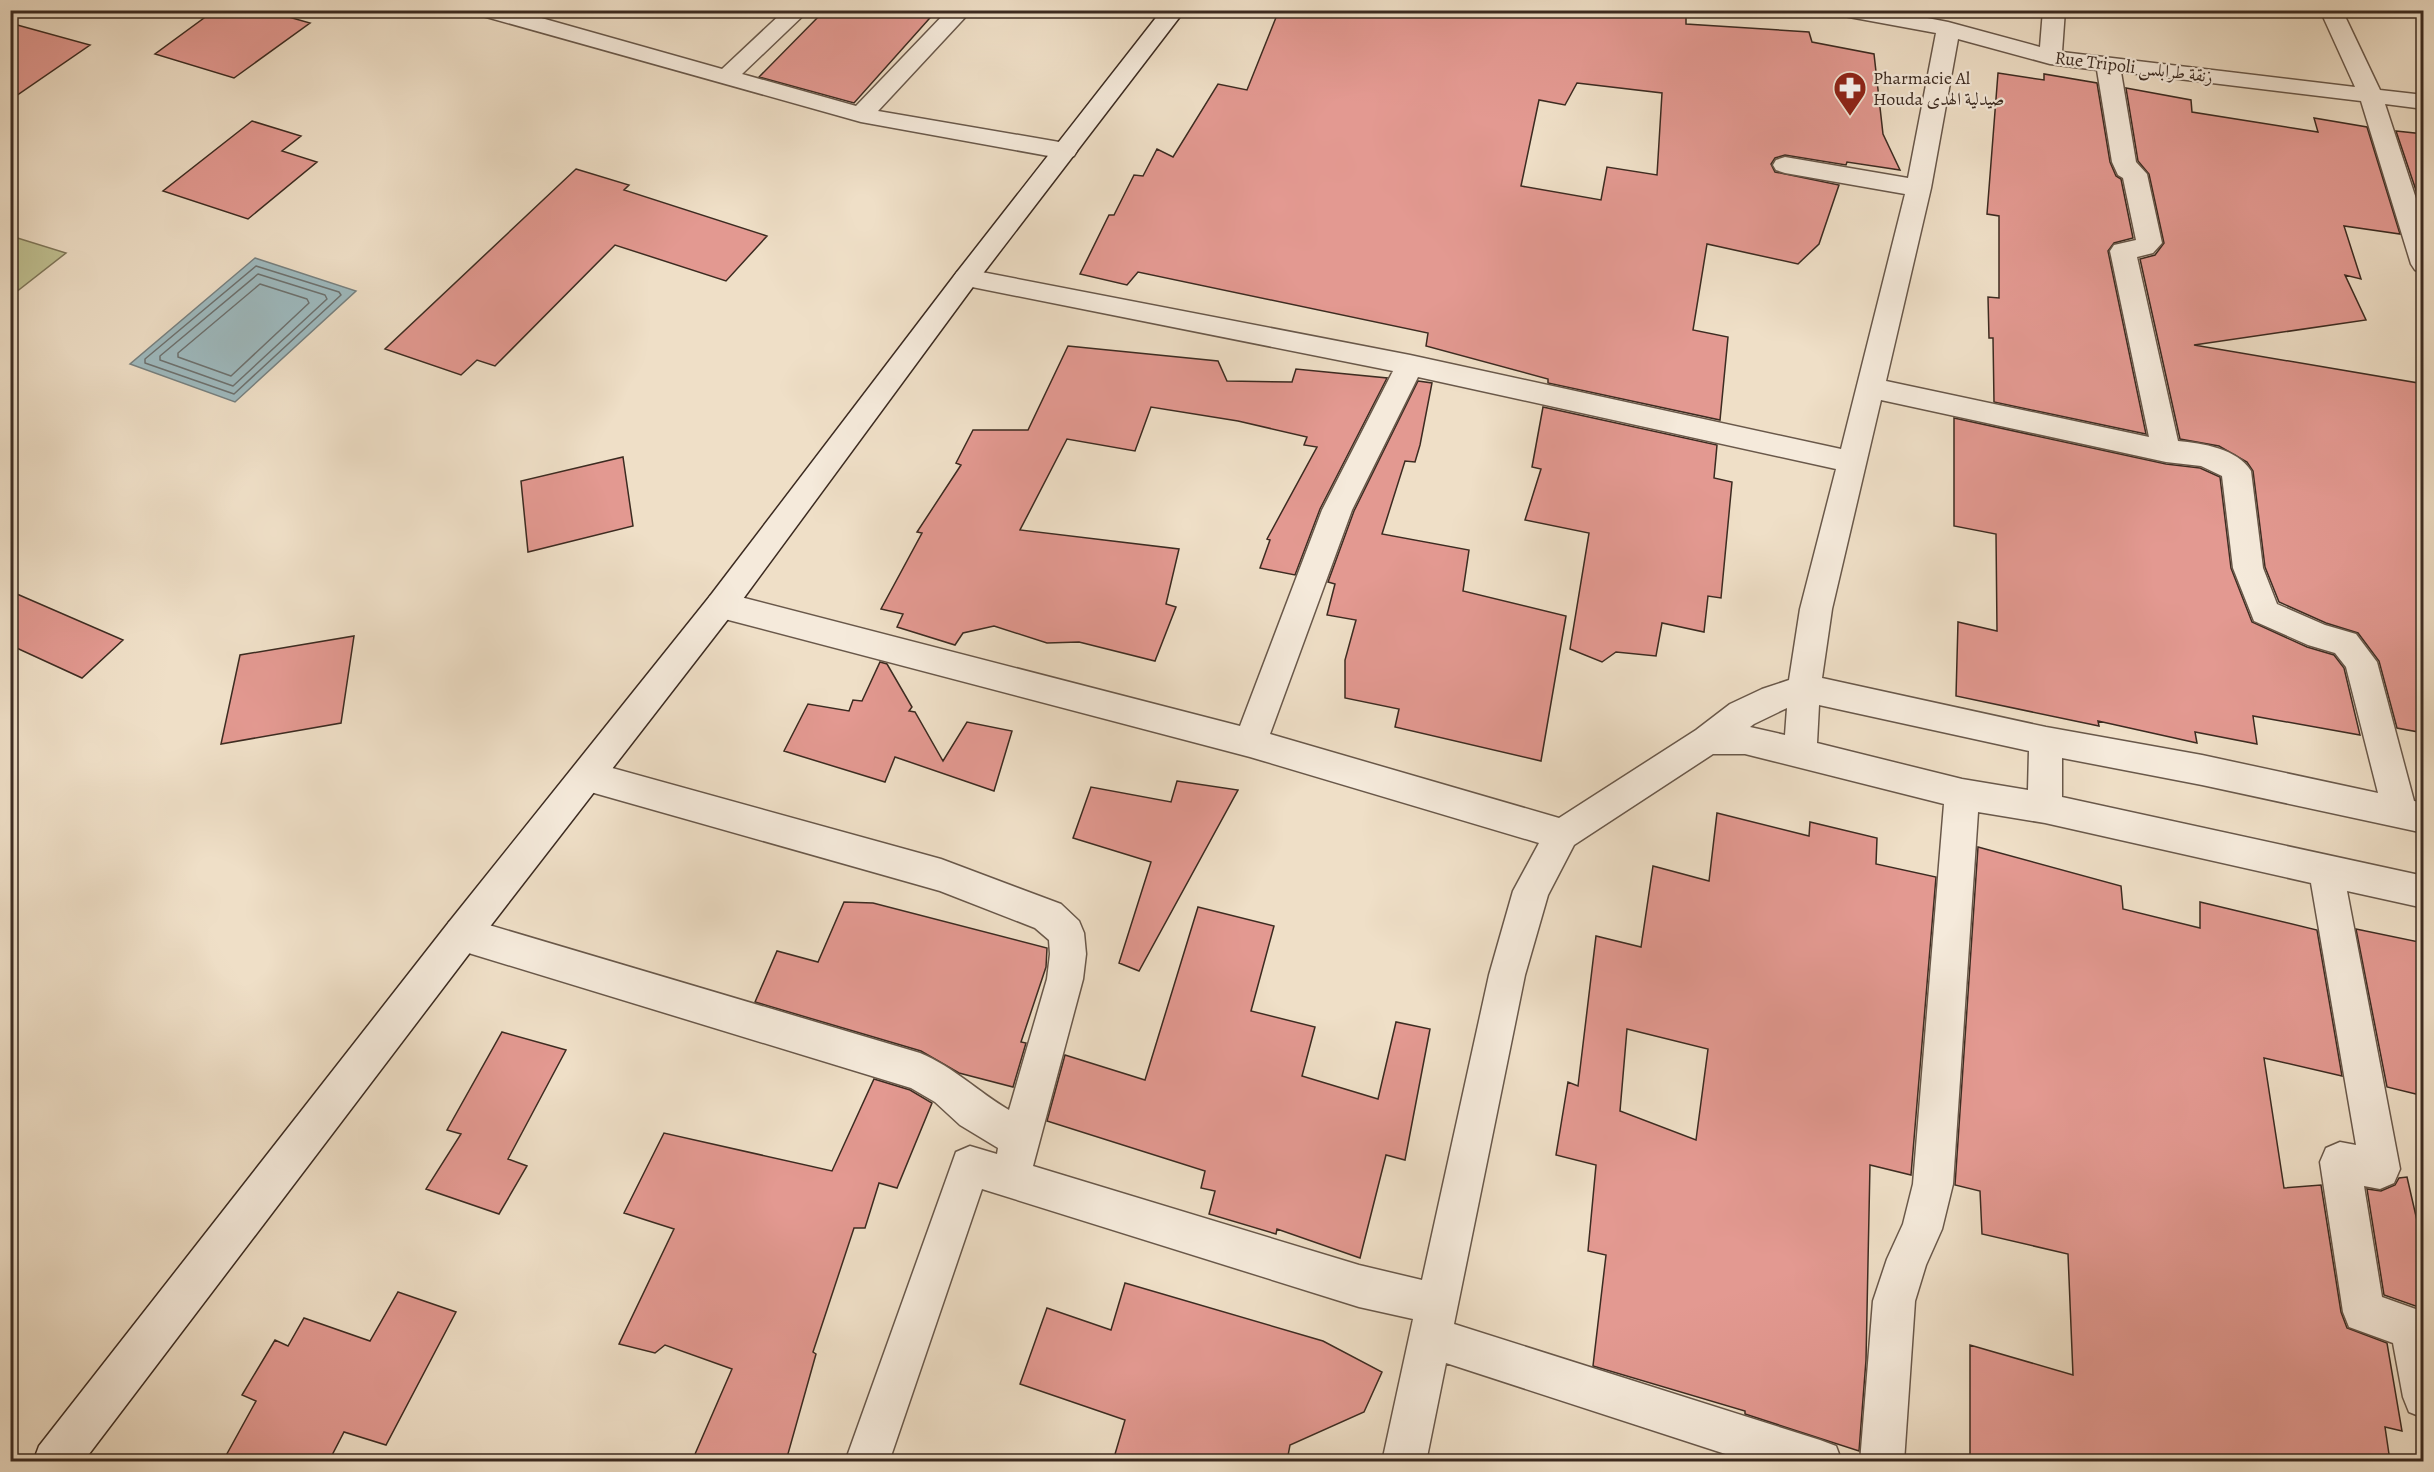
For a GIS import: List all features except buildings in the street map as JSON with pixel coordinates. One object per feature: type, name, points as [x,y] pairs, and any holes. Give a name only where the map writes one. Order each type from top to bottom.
[{"type":"street","points":[[487,10],[861,115],[1065,151]]},
{"type":"street","points":[[725,78],[798,10]]},
{"type":"street","points":[[861,115],[961,10]]},
{"type":"street","points":[[55,1461],[462,934],[721,605],[966,278],[1174,10]]},
{"type":"street","points":[[2050,57],[2054,10]]},
{"type":"street","points":[[2331,10],[2370,94],[2424,264]]},
{"type":"street","name":"Rue Tripoli زنقة طرابلس","points":[[1854,11],[1948,29],[2050,57],[2424,102]]},
{"type":"street","points":[[1800,753],[1804,689],[1816,609],[1919,188],[1948,29]]},
{"type":"street","points":[[2108,65],[2124,162],[2127,169],[2135,174],[2149,243],[2144,247],[2123,251],[2166,451]]},
{"type":"street","points":[[1785,165],[1919,188]]},
{"type":"street","points":[[966,278],[1410,365],[1851,462]]},
{"type":"street","points":[[1250,743],[1337,510],[1410,365]]},
{"type":"street","points":[[1871,388],[2166,451],[2197,452],[2223,462],[2236,471],[2248,568],[2265,612],[2319,636],[2345,643],[2361,662],[2412,815]]},
{"type":"street","points":[[721,605],[1250,743],[1562,834]]},
{"type":"street","points":[[1404,1461],[1508,975],[1531,891],[1562,834],[1708,740],[1742,714],[1773,699],[1804,689],[2046,741],[2202,770],[2412,815]]},
{"type":"street","points":[[1708,740],[1745,740],[1962,794],[2044,808],[2424,892]]},
{"type":"street","points":[[2044,808],[2046,741]]},
{"type":"street","points":[[587,776],[941,875],[1048,916],[1066,933],[1068,954],[1065,979],[1010,1177]]},
{"type":"street","points":[[1882,1461],[1894,1301],[1907,1259],[1922,1229],[1933,1184],[1962,794]]},
{"type":"street","points":[[2326,870],[2380,1169],[2340,1162],[2364,1312],[2411,1328],[2424,1397]]},
{"type":"street","points":[[462,934],[920,1071],[949,1089],[974,1111],[1020,1139]]},
{"type":"street","points":[[867,1461],[970,1166],[1359,1286],[1433,1321],[1817,1460]]},
{"type":"green space","points":[[10,236],[66,253],[11,296]]},
{"type":"water","points":[[255,258],[356,291],[235,402],[130,364]]},
{"type":"place","name":"Pharmacie Al Houda صيدلية الهدى","points":[[1850,117]]}]
